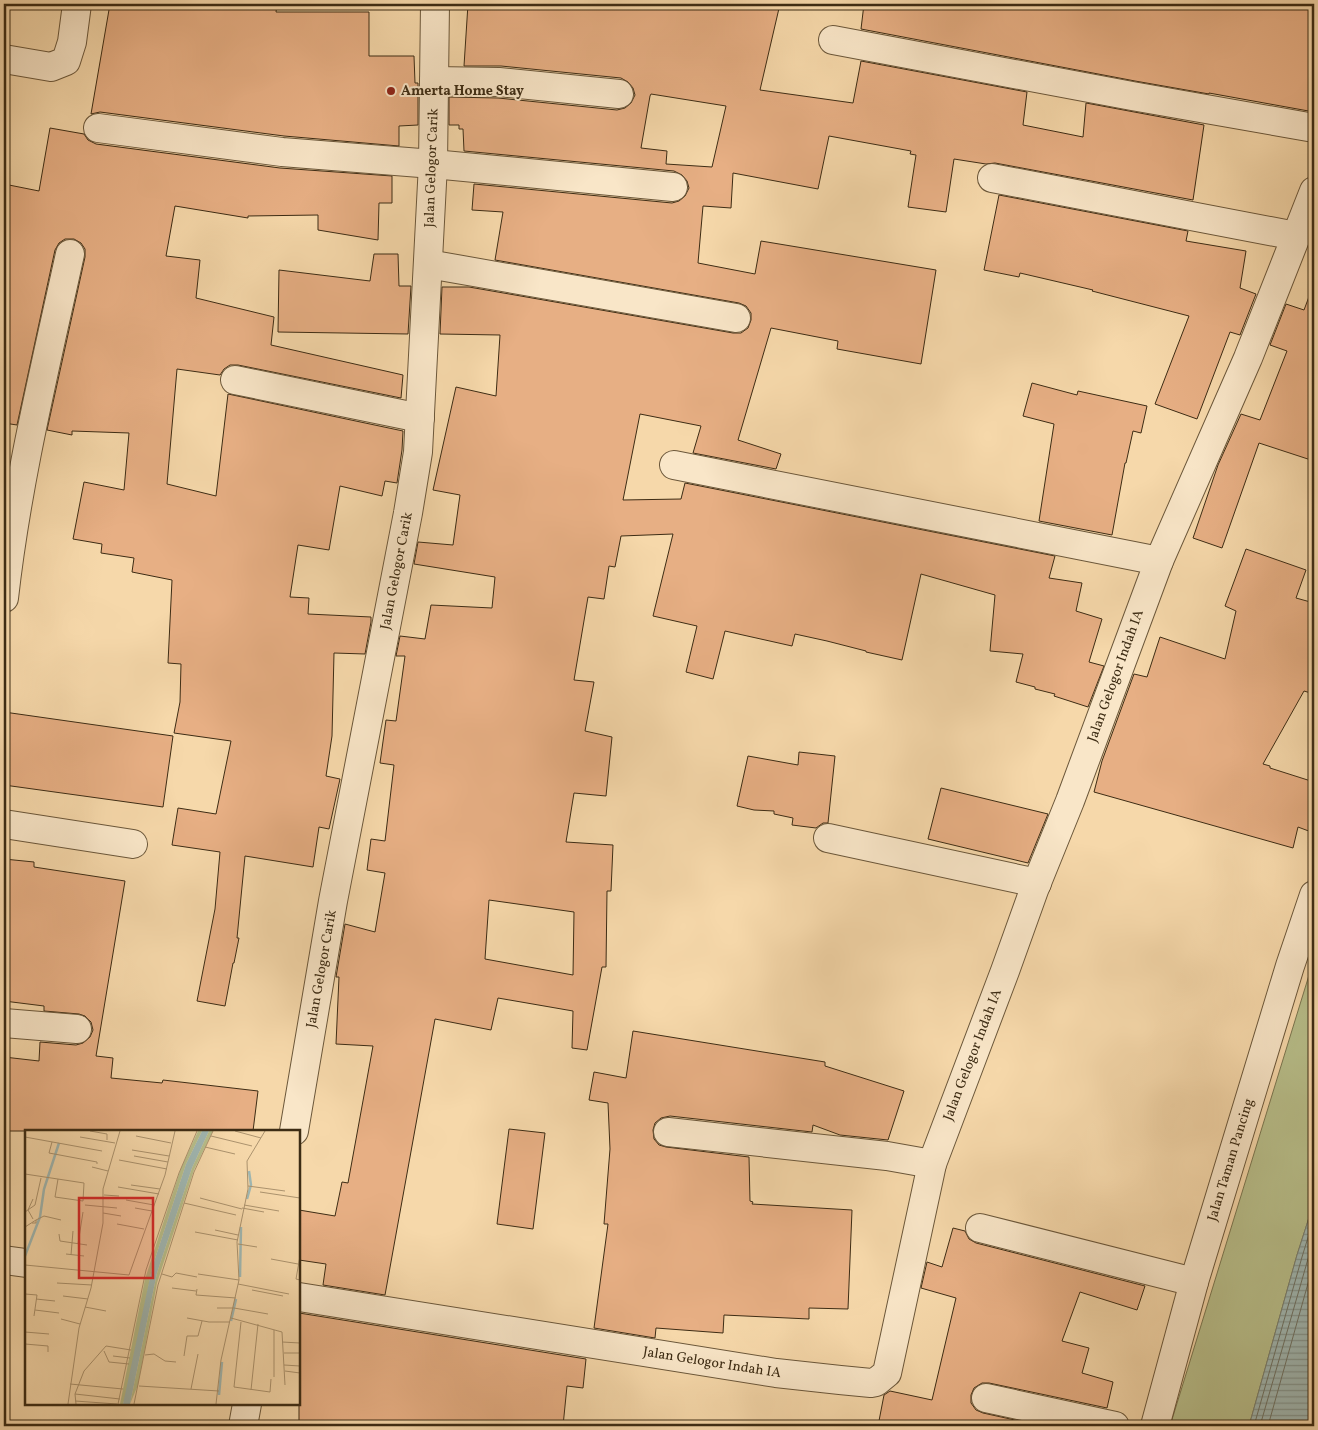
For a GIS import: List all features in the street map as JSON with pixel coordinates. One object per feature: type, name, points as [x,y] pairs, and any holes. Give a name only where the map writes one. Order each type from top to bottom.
[{"type":"street","points":[[4,59],[51,67],[66,61],[72,42],[77,4]]},
{"type":"street","name":"Jalan Gelogor Carik","points":[[294,1130],[333,901],[408,513],[418,452],[433,164],[435,4]]},
{"type":"street","points":[[833,40],[1314,128]]},
{"type":"street","points":[[434,81],[499,82],[619,94]]},
{"type":"street","points":[[98,128],[282,152],[433,164],[672,187]]},
{"type":"street","points":[[992,178],[1296,236]]},
{"type":"street","name":"Jalan Gelogor Indah IA","points":[[300,1296],[776,1373],[871,1383],[882,1378],[887,1373],[932,1164],[1159,561],[1248,358],[1314,191]]},
{"type":"street","points":[[4,598],[9,551],[26,458],[70,254]]},
{"type":"street","points":[[428,264],[736,318]]},
{"type":"street","points":[[235,380],[420,418]]},
{"type":"street","points":[[674,465],[1159,561]]},
{"type":"street","points":[[4,824],[133,844]]},
{"type":"street","points":[[828,838],[1037,883]]},
{"type":"street","name":"Jalan Taman Pancing","points":[[1155,1426],[1194,1282],[1290,966],[1314,895]]},
{"type":"street","points":[[4,1023],[77,1029]]},
{"type":"street","points":[[668,1132],[886,1156],[932,1164]]},
{"type":"street","points":[[980,1228],[1194,1282]]},
{"type":"street","points":[[4,1260],[25,1263]]},
{"type":"street","points":[[986,1398],[1115,1426]]},
{"type":"street","points":[[243,1426],[247,1405]]},
{"type":"green space","points":[[1314,959],[1314,1202],[1297,1255],[1249,1426],[1170,1426]]},
{"type":"water","points":[[1314,1202],[1314,1426],[1249,1426],[1297,1255]]},
{"type":"building","points":[[110,4],[277,4],[276,12],[369,12],[369,56],[414,56],[415,83],[418,83],[418,125],[399,126],[399,146],[284,136],[100,112],[91,114]]},
{"type":"building","points":[[468,4],[780,4],[760,90],[853,103],[861,61],[1027,92],[1023,125],[1083,137],[1086,103],[1204,125],[1193,200],[995,163],[986,164],[954,159],[946,212],[908,207],[916,155],[910,154],[911,151],[829,136],[818,189],[733,173],[731,208],[703,206],[698,263],[755,274],[761,241],[936,270],[921,364],[837,349],[838,341],[771,328],[738,440],[781,454],[776,469],[693,453],[701,426],[640,414],[623,500],[681,499],[685,483],[1055,556],[1049,578],[1082,583],[1076,611],[1102,619],[1089,662],[1104,666],[1088,707],[1054,696],[1055,694],[1035,689],[1035,687],[1016,682],[1023,654],[990,651],[995,595],[921,574],[902,660],[795,634],[792,646],[725,631],[713,679],[686,672],[697,626],[653,616],[673,534],[621,536],[615,567],[609,566],[604,599],[588,597],[574,680],[594,682],[585,731],[612,737],[606,796],[574,793],[566,842],[613,845],[611,891],[607,891],[606,967],[602,967],[587,1050],[572,1048],[573,1011],[498,998],[491,1030],[435,1019],[385,1295],[323,1285],[326,1264],[300,1260],[300,1210],[335,1216],[342,1182],[348,1183],[373,1046],[336,1044],[339,977],[336,977],[345,924],[375,932],[385,873],[367,870],[371,839],[385,841],[394,765],[380,763],[386,720],[396,721],[405,656],[396,656],[400,636],[425,639],[431,605],[492,608],[495,577],[414,564],[418,542],[453,545],[460,495],[433,490],[456,387],[496,396],[500,335],[440,334],[442,287],[469,287],[733,333],[741,333],[748,328],[751,320],[751,313],[746,306],[739,303],[495,260],[503,212],[472,210],[474,184],[672,203],[679,201],[685,196],[689,188],[687,181],[682,175],[674,171],[464,151],[463,129],[459,129],[459,125],[449,125],[449,97],[498,98],[617,110],[625,108],[631,103],[635,95],[633,88],[621,78],[501,66],[464,66]],"holes":[[[651,94],[726,106],[712,167],[666,164],[667,151],[641,148]],[[489,900],[574,912],[573,975],[485,959]]]},
{"type":"building","points":[[864,4],[1092,4],[1139,8],[1139,4],[1314,4],[1314,112],[1135,81],[861,29]]},
{"type":"building","points":[[50,128],[84,134],[88,140],[96,144],[280,168],[392,176],[392,203],[379,203],[378,240],[318,230],[318,215],[248,216],[248,218],[175,206],[166,256],[200,260],[196,298],[274,317],[271,345],[403,375],[401,398],[238,365],[230,365],[220,375],[177,369],[167,484],[216,496],[228,394],[403,431],[397,483],[385,481],[382,496],[340,486],[329,550],[298,545],[290,597],[309,598],[308,614],[371,617],[371,622],[365,654],[334,653],[332,736],[326,776],[340,779],[329,829],[319,827],[313,867],[245,856],[237,938],[239,938],[225,1006],[197,1001],[215,909],[220,852],[172,845],[178,808],[216,814],[231,741],[174,733],[180,702],[181,664],[168,663],[172,580],[132,572],[134,558],[101,553],[102,544],[73,539],[84,482],[124,490],[129,433],[72,431],[72,435],[47,430],[85,257],[85,249],[81,243],[74,239],[65,239],[59,243],[55,250],[17,425],[4,423],[4,184],[39,191]]},
{"type":"building","points":[[999,195],[1188,231],[1186,241],[1246,251],[1240,288],[1256,294],[1240,335],[1230,332],[1197,419],[1155,404],[1189,316],[1093,290],[1020,273],[1019,277],[984,270]]},
{"type":"building","points":[[374,254],[398,254],[399,286],[411,286],[408,334],[278,332],[279,270],[370,281]]},
{"type":"building","points":[[1313,286],[1314,461],[1259,443],[1222,548],[1193,538],[1218,465],[1241,414],[1260,420],[1287,351],[1270,345],[1286,304],[1304,310]]},
{"type":"building","points":[[1032,383],[1077,395],[1078,391],[1147,406],[1141,433],[1133,431],[1125,463],[1112,535],[1039,521],[1054,424],[1023,416]]},
{"type":"building","points":[[1246,549],[1306,570],[1296,598],[1314,603],[1314,694],[1304,691],[1263,764],[1314,782],[1314,833],[1298,827],[1293,848],[1094,792],[1102,761],[1134,674],[1147,677],[1160,637],[1225,659],[1236,611],[1225,606]]},
{"type":"building","points":[[4,712],[173,736],[163,807],[4,785]]},
{"type":"building","points":[[799,752],[835,756],[828,823],[823,823],[816,828],[792,825],[793,818],[774,814],[774,811],[754,810],[737,806],[748,756],[798,765]]},
{"type":"building","points":[[941,788],[1048,814],[1028,863],[928,839]]},
{"type":"building","points":[[4,859],[34,862],[34,867],[125,881],[96,1056],[113,1058],[111,1078],[162,1083],[163,1080],[258,1091],[253,1130],[4,1131],[4,1057],[39,1061],[40,1042],[76,1045],[83,1043],[90,1037],[93,1030],[91,1022],[85,1016],[79,1014],[44,1011],[44,1006],[4,1001]]},
{"type":"building","points":[[633,1031],[825,1062],[825,1066],[904,1091],[888,1140],[840,1135],[813,1125],[812,1132],[670,1116],[661,1118],[655,1123],[653,1130],[654,1139],[659,1145],[666,1147],[749,1157],[750,1201],[753,1202],[752,1204],[852,1210],[848,1309],[809,1308],[809,1319],[724,1315],[723,1333],[656,1328],[655,1338],[594,1328],[608,1224],[604,1224],[610,1149],[608,1103],[589,1100],[594,1072],[626,1078]]},
{"type":"building","points":[[509,1129],[545,1133],[533,1229],[497,1224]]},
{"type":"building","points":[[953,1228],[965,1231],[969,1239],[976,1243],[1145,1286],[1137,1310],[1080,1292],[1062,1341],[1089,1348],[1082,1373],[1113,1382],[1107,1408],[982,1383],[974,1388],[971,1395],[971,1403],[976,1410],[1042,1426],[878,1426],[884,1395],[890,1391],[932,1400],[956,1298],[921,1288],[927,1262],[942,1267]]},
{"type":"building","points":[[300,1313],[586,1359],[583,1388],[567,1386],[563,1426],[299,1426]]},
{"type":"place","name":"Amerta Home Stay","points":[[391,91]]}]
